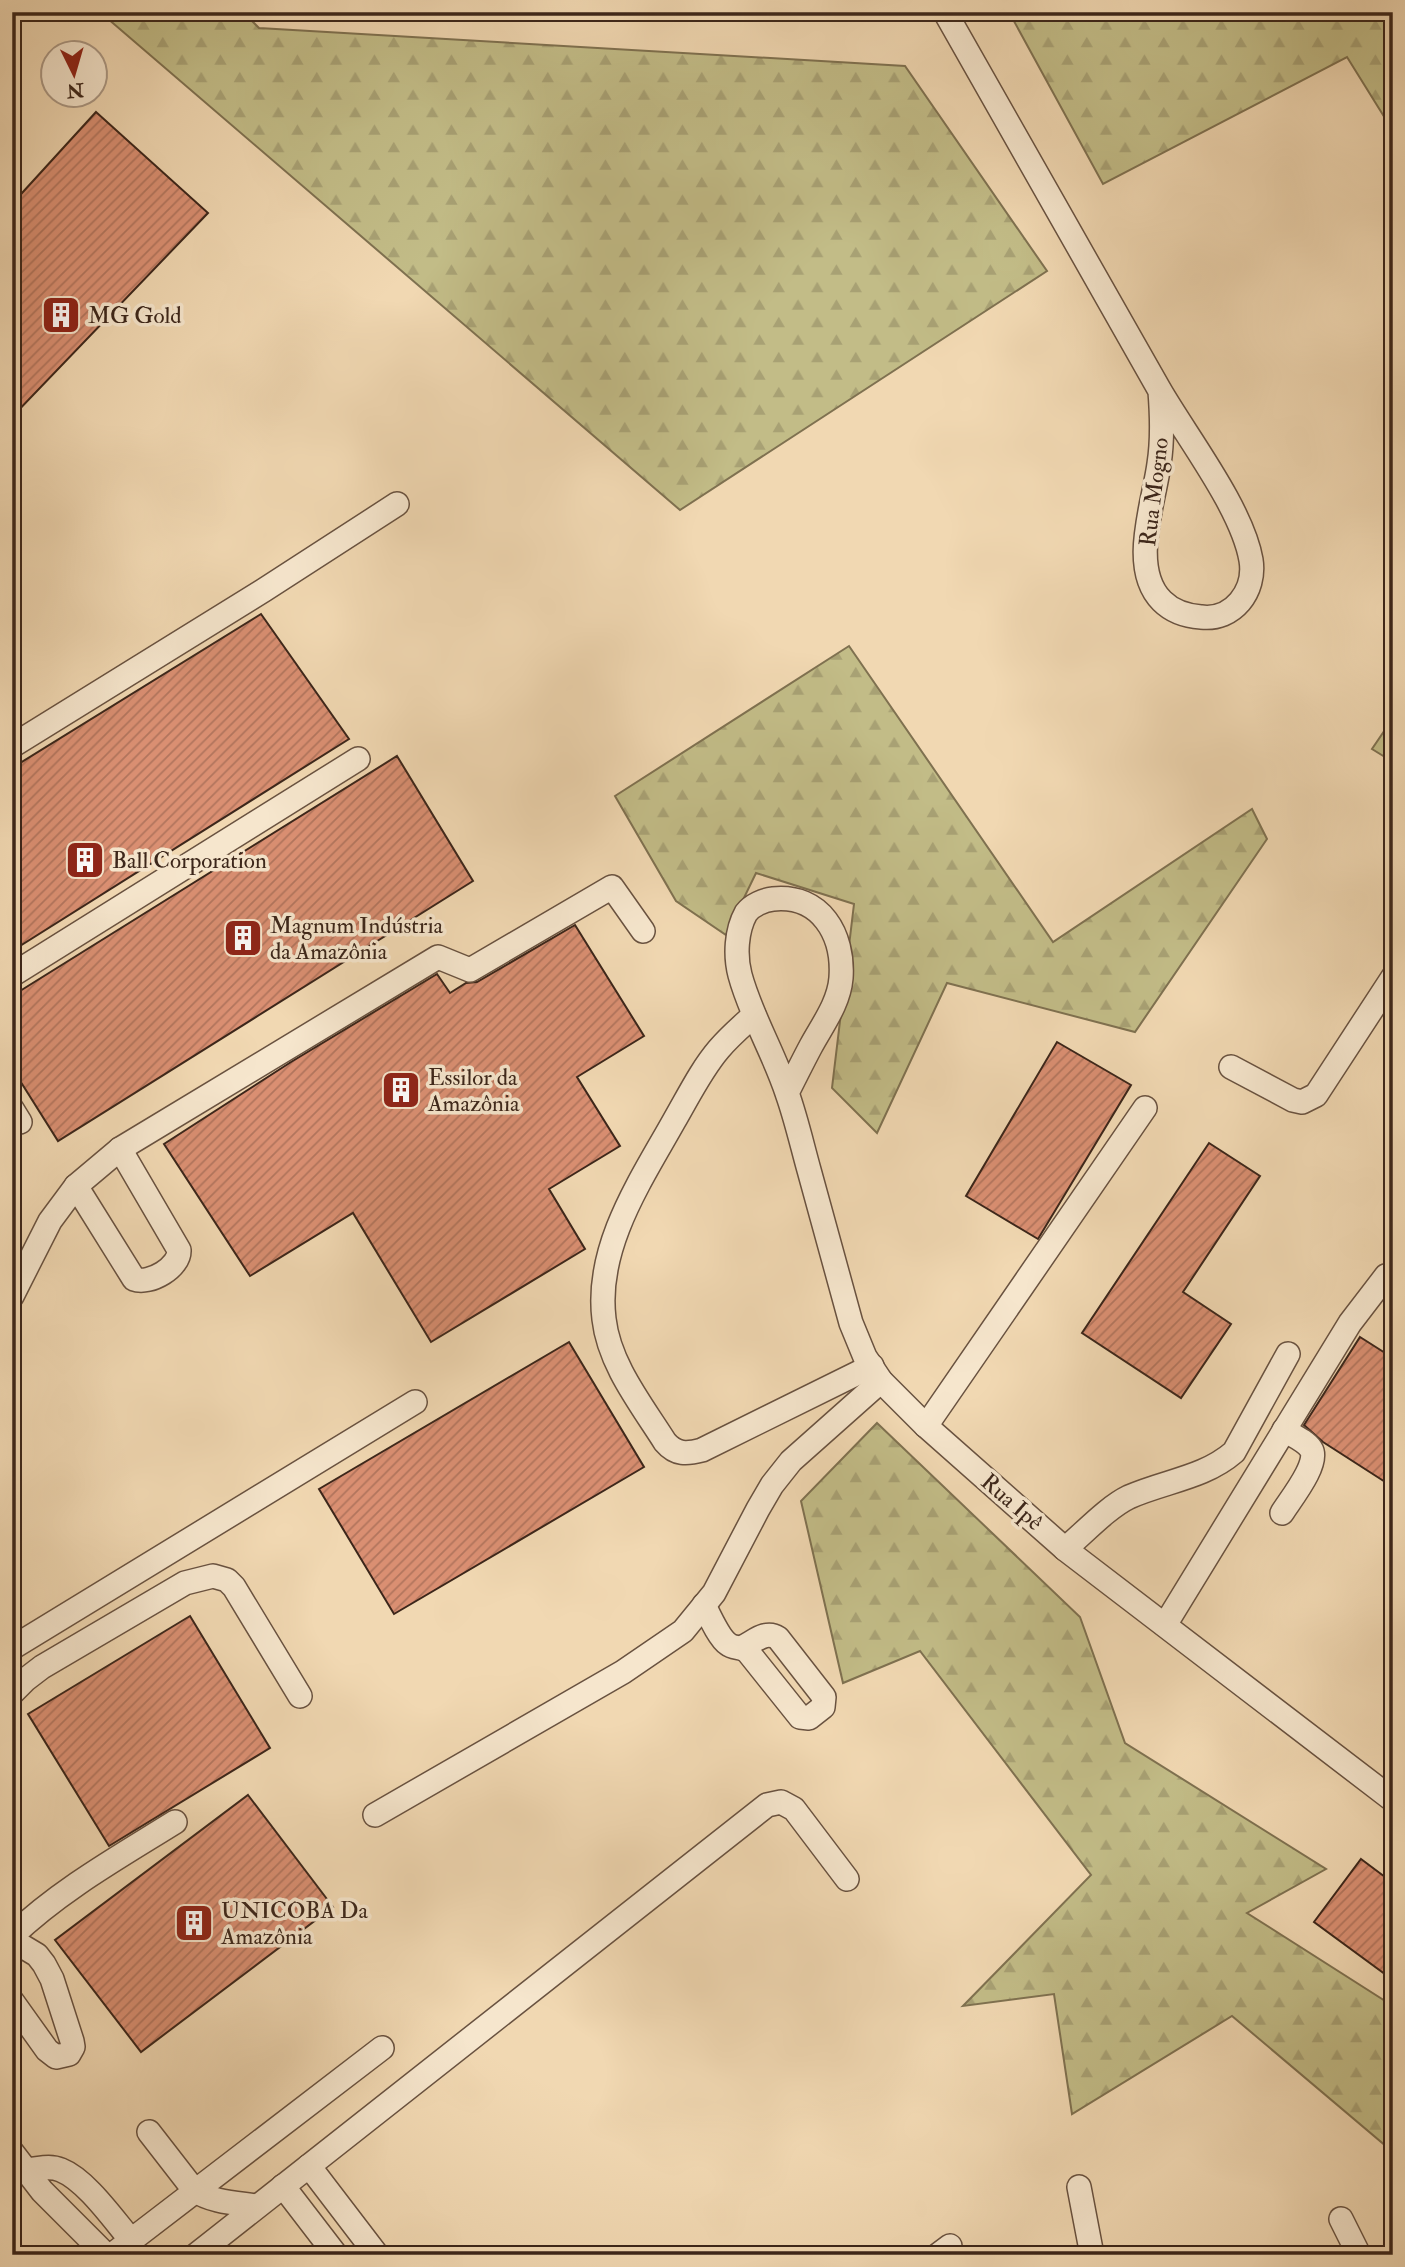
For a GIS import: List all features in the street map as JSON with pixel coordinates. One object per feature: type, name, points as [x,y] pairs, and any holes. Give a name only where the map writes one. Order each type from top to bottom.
[{"type":"street","name":"Rua Mogno","points":[[945,12],[1160,391],[1244,532],[1251,562],[1250,585],[1240,604],[1225,615],[1203,618],[1181,613],[1161,601],[1149,578],[1145,554],[1147,523],[1159,465],[1163,427],[1160,391]]},
{"type":"street","points":[[12,746],[397,504]]},
{"type":"street","points":[[12,975],[358,759]]},
{"type":"street","points":[[12,1296],[50,1221],[76,1186],[120,1149],[438,957],[470,970],[612,887],[643,931]]},
{"type":"street","name":"Rua Ipê","points":[[787,1093],[828,1017],[841,979],[840,953],[834,930],[824,915],[807,903],[786,898],[764,900],[747,911],[739,932],[737,957],[740,975],[754,1016],[787,1093],[851,1323],[876,1374],[926,1426],[1065,1549],[1389,1789]]},
{"type":"street","points":[[1231,1067],[1293,1100],[1309,1100],[1316,1095],[1393,977]]},
{"type":"street","points":[[754,1016],[718,1050],[694,1087],[630,1201],[612,1242],[604,1285],[604,1318],[609,1345],[621,1371],[664,1442],[671,1450],[679,1452],[702,1450],[876,1374]]},
{"type":"street","points":[[926,1426],[1145,1108]]},
{"type":"street","points":[[76,1186],[134,1279],[148,1281],[173,1266],[179,1256],[179,1250],[120,1149]]},
{"type":"street","points":[[1165,1625],[1350,1323],[1386,1276]]},
{"type":"street","points":[[1065,1549],[1126,1499],[1204,1472],[1222,1463],[1234,1452],[1288,1354]]},
{"type":"street","points":[[375,1815],[623,1672],[683,1631],[714,1593],[758,1509],[785,1469],[876,1374]]},
{"type":"street","points":[[12,1648],[415,1402]]},
{"type":"street","points":[[1282,1513],[1311,1466],[1313,1455],[1308,1446],[1284,1430]]},
{"type":"street","points":[[12,1693],[42,1667],[185,1583],[213,1576],[228,1580],[234,1587],[300,1696]]},
{"type":"street","points":[[704,1605],[727,1644],[743,1647]]},
{"type":"street","points":[[213,2250],[257,2206],[767,1805],[781,1802],[794,1809],[847,1879]]},
{"type":"street","points":[[12,2001],[47,2050],[56,2057],[69,2054],[73,2047],[72,2041],[52,1979],[37,1955],[12,1938],[31,1918],[100,1868],[176,1822]]},
{"type":"street","points":[[12,2152],[19,2170],[109,2255],[382,2048]]},
{"type":"street","points":[[149,2132],[194,2190],[201,2195],[257,2206]]},
{"type":"street","points":[[309,2166],[377,2255]]},
{"type":"street","points":[[19,2170],[46,2167],[60,2169],[77,2179],[131,2240]]},
{"type":"street","points":[[283,2186],[336,2255]]},
{"type":"street","points":[[1079,2187],[1092,2255]]},
{"type":"street","points":[[1341,2219],[1359,2255]]},
{"type":"green space","points":[[100,12],[243,12],[259,28],[905,66],[1047,271],[680,510]]},
{"type":"green space","points":[[1009,12],[1393,12],[1393,131],[1347,57],[1103,184]]},
{"type":"green space","points":[[849,646],[1053,942],[1252,809],[1267,839],[1135,1032],[947,983],[877,1133],[832,1088],[854,904],[756,873],[726,935],[676,901],[615,796]]},
{"type":"green space","points":[[1393,718],[1393,762],[1372,749]]},
{"type":"green space","points":[[877,1423],[1080,1617],[1125,1743],[1326,1869],[1247,1913],[1393,2006],[1393,2152],[1232,2016],[1072,2114],[1054,1994],[963,2006],[1091,1875],[920,1651],[843,1683],[801,1501]]},
{"type":"building","name":"MG Gold","points":[[96,112],[208,213],[12,417],[12,204]]},
{"type":"building","name":"Ball Corporation","points":[[261,614],[349,739],[12,951],[12,768]]},
{"type":"building","name":"Magnum Indústria da Amazônia","points":[[397,756],[473,881],[58,1141],[12,1068],[12,996]]},
{"type":"building","name":"Essilor da Amazônia","points":[[575,925],[644,1036],[577,1077],[620,1146],[549,1189],[585,1249],[431,1342],[353,1213],[250,1276],[164,1144],[291,1062],[437,974],[450,993],[466,983],[477,982]]},
{"type":"building","points":[[1057,1042],[1131,1085],[1038,1239],[966,1196]]},
{"type":"building","points":[[1209,1143],[1260,1176],[1183,1292],[1231,1324],[1181,1398],[1082,1333]]},
{"type":"building","points":[[1360,1337],[1393,1358],[1393,1487],[1323,1442],[1304,1425]]},
{"type":"building","points":[[569,1342],[644,1467],[394,1614],[319,1489]]},
{"type":"building","points":[[190,1616],[270,1748],[109,1846],[28,1714]]},
{"type":"building","name":"UNICOBA Da Amazônia","points":[[248,1795],[333,1907],[141,2052],[55,1940]]},
{"type":"building","points":[[1361,1859],[1393,1883],[1393,1980],[1314,1922]]},
{"type":"place","name":"MG Gold","points":[[61,315]]},
{"type":"place","name":"Ball Corporation","points":[[85,860]]},
{"type":"place","name":"Magnum Indústria da Amazônia","points":[[243,938]]},
{"type":"place","name":"Essilor da Amazônia","points":[[401,1090]]},
{"type":"place","name":"UNICOBA Da Amazônia","points":[[194,1923]]}]
